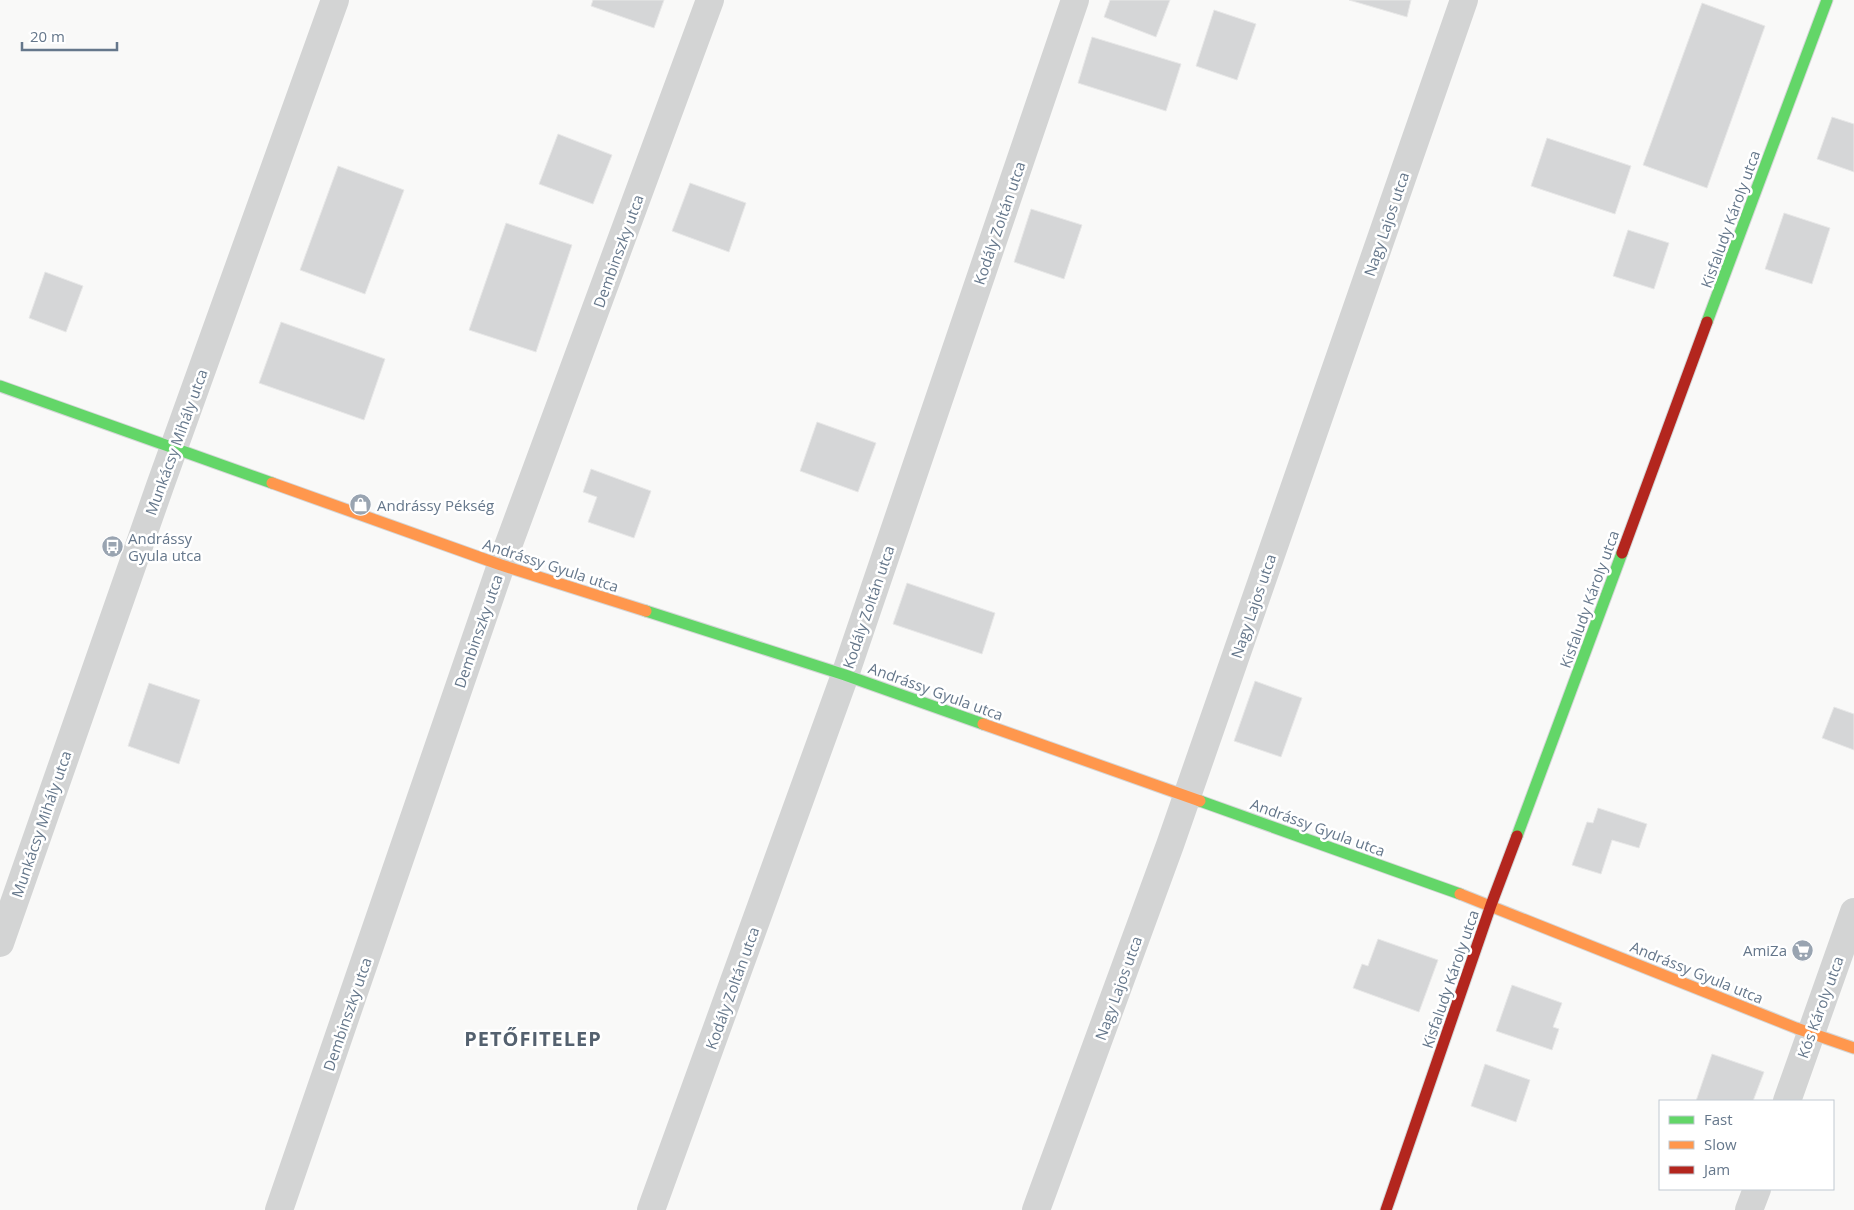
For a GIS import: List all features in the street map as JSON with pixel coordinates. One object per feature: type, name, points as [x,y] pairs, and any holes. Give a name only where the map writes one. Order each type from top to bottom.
[{"type":"street","name":"Munkácsy Mihály utca","points":[[0,943],[174,448],[336,0]]},
{"type":"street","name":"Dembinszky utca","points":[[279,1210],[501,565],[710,0]]},
{"type":"street","name":"Kodály Zoltán utca","points":[[651,1210],[845,675],[1075,0]]},
{"type":"street","name":"Nagy Lajos utca","points":[[1036,1210],[1187,796],[1464,0]]},
{"type":"street","name":"Kisfaludy Károly utca","points":[[1386,1210],[1492,905],[1828,0]]},
{"type":"street","name":"Andrássy Gyula utca","points":[[0,386],[501,565],[845,675],[1187,796],[1492,905],[1810,1034],[1854,1048]]},
{"type":"street","name":"Kós Károly utca","points":[[1787,1100],[1854,912]]},
{"type":"street","points":[[1749,1210],[1757,1190]]},
{"type":"building","points":[[593,0],[664,0],[654,28],[591,6]]},
{"type":"building","points":[[1110,0],[1170,0],[1156,37],[1104,17]]},
{"type":"building","points":[[1349,0],[1411,0],[1407,17]]},
{"type":"building","points":[[1702,3],[1765,26],[1707,188],[1643,165]]},
{"type":"building","points":[[1214,10],[1256,24],[1237,80],[1196,66]]},
{"type":"building","points":[[1092,37],[1181,64],[1166,111],[1078,83]]},
{"type":"building","points":[[1832,117],[1854,124],[1854,172],[1817,159]]},
{"type":"building","points":[[558,134],[612,155],[593,204],[539,184]]},
{"type":"building","points":[[1547,138],[1631,166],[1615,214],[1531,186]]},
{"type":"building","points":[[338,166],[404,190],[365,294],[300,270]]},
{"type":"building","points":[[690,183],[746,203],[729,252],[672,231]]},
{"type":"building","points":[[1031,209],[1082,225],[1064,279],[1014,262]]},
{"type":"building","points":[[1784,213],[1830,228],[1812,284],[1765,269]]},
{"type":"building","points":[[506,223],[572,245],[536,352],[469,330]]},
{"type":"building","points":[[1628,230],[1669,243],[1654,289],[1613,276]]},
{"type":"building","points":[[45,272],[83,286],[66,332],[29,318]]},
{"type":"building","points":[[281,322],[385,359],[364,420],[259,383]]},
{"type":"building","points":[[817,422],[876,443],[858,492],[800,471]]},
{"type":"building","points":[[591,469],[651,491],[634,538],[588,522],[597,497],[583,492]]},
{"type":"building","points":[[907,583],[995,613],[982,654],[893,624]]},
{"type":"building","points":[[1255,681],[1302,698],[1281,757],[1234,741]]},
{"type":"building","points":[[149,683],[200,700],[179,764],[128,746]]},
{"type":"building","points":[[1834,707],[1854,714],[1854,750],[1822,738]]},
{"type":"building","points":[[1598,808],[1647,824],[1639,848],[1612,840],[1601,874],[1572,865],[1587,822],[1593,823]]},
{"type":"building","points":[[1378,939],[1438,960],[1419,1012],[1353,988],[1362,964],[1368,966]]},
{"type":"building","points":[[1512,985],[1562,1003],[1553,1027],[1559,1029],[1552,1050],[1496,1031]]},
{"type":"building","points":[[1712,1054],[1764,1072],[1753,1100],[1696,1100]]},
{"type":"building","points":[[1485,1064],[1530,1080],[1516,1122],[1471,1106]]},
{"type":"traffic: fast","points":[[1707,322],[1827,0]]},
{"type":"traffic: fast","points":[[0,386],[272,483]]},
{"type":"traffic: fast","points":[[1517,836],[1622,553]]},
{"type":"traffic: fast","points":[[646,611],[845,675],[983,724]]},
{"type":"traffic: fast","points":[[1200,801],[1460,894]]},
{"type":"traffic: slow","points":[[272,483],[501,565],[646,611]]},
{"type":"traffic: slow","points":[[983,724],[1200,801]]},
{"type":"traffic: slow","points":[[1460,894],[1796,1028],[1854,1048]]},
{"type":"traffic: jam","points":[[1622,553],[1707,322]]},
{"type":"traffic: jam","points":[[1386,1210],[1491,905],[1517,836]]},
{"type":"place","name":"Andrássy Pékség","points":[[361,505]]},
{"type":"place","name":"Andrássy Gyula utca","points":[[112,547]]},
{"type":"place","name":"AmiZa","points":[[1803,950]]},
{"type":"district","name":"PETŐFITELEP","points":[[533,1038]]}]
